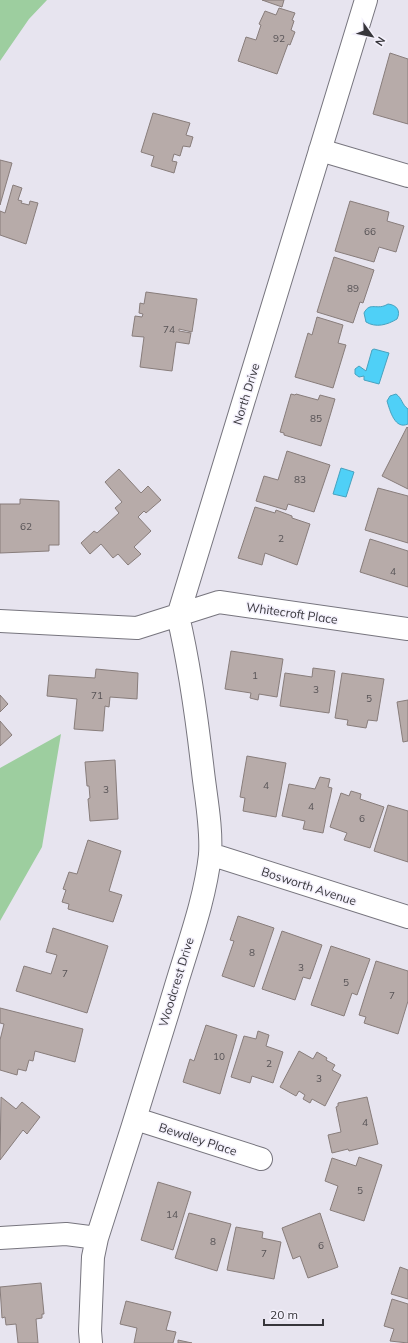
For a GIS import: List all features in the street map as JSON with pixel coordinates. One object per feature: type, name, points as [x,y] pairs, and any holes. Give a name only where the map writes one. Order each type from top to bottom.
[{"type":"street","name":"North Drive","points":[[178,616],[366,0]]},
{"type":"street","points":[[320,150],[408,176]]},
{"type":"street","name":"Whitecroft Place","points":[[178,616],[219,602],[408,629]]},
{"type":"street","points":[[0,621],[137,628],[178,616]]},
{"type":"street","name":"Woodcrest Drive","points":[[91,1343],[90,1331],[93,1257],[97,1238],[136,1119],[190,936],[203,889],[210,854],[208,812],[197,725],[187,653],[178,616]]},
{"type":"street","name":"Bosworth Avenue","points":[[210,854],[408,917]]},
{"type":"street","name":"Bewdley Place","points":[[136,1119],[261,1159]]},
{"type":"street","points":[[0,1238],[66,1234],[97,1238]]},
{"type":"green space","points":[[0,0],[47,0],[29,19],[0,61]]},
{"type":"green space","points":[[61,734],[42,847],[0,921],[0,768]]},
{"type":"water","points":[[388,304],[396,307],[399,313],[397,319],[382,325],[374,325],[366,322],[364,313],[366,309]]},
{"type":"water","points":[[374,349],[389,353],[379,384],[364,380],[364,376],[359,377],[355,374],[355,369],[359,366],[366,371],[372,350]]},
{"type":"water","points":[[396,394],[400,397],[404,406],[408,409],[408,424],[403,425],[396,422],[392,414],[387,401],[390,396]]},
{"type":"water","points":[[341,468],[354,472],[346,497],[333,494]]},
{"type":"building","points":[[262,0],[284,0],[282,7]]},
{"type":"building","points":[[279,8],[295,13],[292,20],[294,21],[291,30],[295,32],[290,45],[288,44],[277,74],[238,61],[246,37],[256,40],[261,25],[259,24],[265,11],[276,15]]},
{"type":"building","points":[[390,53],[408,59],[408,124],[373,114]]},
{"type":"building","points":[[153,113],[190,123],[186,135],[193,137],[190,147],[183,146],[180,156],[174,154],[172,161],[177,162],[174,173],[151,166],[154,156],[141,152]]},
{"type":"building","points":[[0,160],[12,163],[0,205]]},
{"type":"building","points":[[13,185],[22,188],[18,200],[22,201],[21,203],[29,205],[30,201],[38,203],[26,244],[0,235],[0,211],[5,213]]},
{"type":"building","points":[[350,201],[389,212],[387,221],[404,226],[396,252],[379,247],[374,262],[335,251]]},
{"type":"building","points":[[334,257],[374,270],[363,303],[360,302],[353,323],[317,312]]},
{"type":"building","points":[[146,292],[197,299],[192,332],[179,329],[179,331],[191,333],[189,344],[176,342],[172,371],[140,367],[144,337],[132,336],[135,316],[142,317],[143,314],[139,313],[140,303],[144,304]]},
{"type":"building","points":[[317,317],[343,325],[338,343],[346,345],[333,388],[295,377],[308,333],[312,335]]},
{"type":"building","points":[[291,394],[318,400],[320,395],[335,399],[321,446],[284,435],[284,433],[280,432]]},
{"type":"building","points":[[407,427],[408,428],[408,489],[382,476]]},
{"type":"building","points":[[287,451],[330,465],[314,512],[288,504],[286,510],[256,501],[264,476],[278,480]]},
{"type":"building","points":[[119,469],[141,493],[148,486],[161,500],[146,513],[144,511],[138,517],[151,531],[134,547],[141,554],[128,565],[118,554],[113,558],[101,544],[90,554],[81,543],[94,531],[97,533],[119,513],[115,508],[122,502],[105,482]]},
{"type":"building","points":[[378,488],[408,496],[408,543],[365,530]]},
{"type":"building","points":[[20,499],[59,501],[59,545],[49,545],[49,551],[0,553],[0,504],[20,504]]},
{"type":"building","points":[[255,507],[275,513],[276,510],[292,516],[292,518],[310,524],[297,565],[265,553],[262,565],[238,558]]},
{"type":"building","points":[[370,539],[408,551],[408,587],[360,572]]},
{"type":"building","points":[[231,651],[283,659],[277,697],[259,694],[258,700],[250,698],[251,693],[225,689]]},
{"type":"building","points":[[313,668],[335,671],[329,713],[280,706],[285,673],[312,677]]},
{"type":"building","points":[[96,669],[138,673],[137,699],[110,697],[109,707],[105,706],[103,731],[74,729],[77,699],[47,696],[49,675],[95,678]]},
{"type":"building","points":[[342,673],[384,679],[377,721],[368,720],[366,728],[347,725],[348,720],[335,718]]},
{"type":"building","points":[[0,695],[8,704],[0,712]]},
{"type":"building","points":[[408,700],[408,741],[403,742],[397,702]]},
{"type":"building","points":[[0,721],[12,735],[0,746]]},
{"type":"building","points":[[247,756],[286,763],[276,817],[243,811],[245,798],[240,797]]},
{"type":"building","points":[[115,760],[118,819],[90,821],[88,799],[90,798],[89,786],[87,786],[85,762]]},
{"type":"building","points":[[320,777],[330,779],[328,787],[332,788],[323,833],[303,829],[305,821],[282,816],[289,784],[315,789]]},
{"type":"building","points":[[351,791],[361,794],[360,799],[384,807],[370,848],[344,840],[347,833],[330,827],[341,793],[349,796]]},
{"type":"building","points":[[388,805],[408,811],[408,862],[374,851]]},
{"type":"building","points":[[88,840],[121,851],[109,891],[122,895],[113,922],[68,909],[69,904],[62,902],[66,890],[63,889],[69,872],[77,874]]},
{"type":"building","points":[[238,916],[274,928],[254,987],[222,976],[234,941],[230,940]]},
{"type":"building","points":[[53,928],[108,946],[87,1013],[16,991],[24,966],[51,974],[57,955],[46,952]]},
{"type":"building","points":[[282,931],[322,945],[310,979],[303,977],[295,1000],[262,989]]},
{"type":"building","points":[[331,946],[370,959],[357,995],[352,993],[344,1016],[311,1005]]},
{"type":"building","points":[[376,961],[408,971],[408,1001],[398,1034],[364,1023],[366,1017],[359,1015]]},
{"type":"building","points":[[0,1008],[83,1029],[75,1062],[35,1051],[33,1061],[29,1060],[26,1071],[18,1069],[17,1075],[0,1070],[0,1040],[4,1024],[0,1023]]},
{"type":"building","points":[[206,1025],[237,1035],[220,1094],[183,1082],[190,1059],[194,1061]]},
{"type":"building","points":[[258,1031],[269,1035],[266,1046],[283,1052],[273,1083],[252,1076],[250,1083],[231,1077],[244,1036],[256,1039]]},
{"type":"building","points":[[299,1051],[313,1059],[317,1052],[327,1058],[326,1060],[335,1065],[332,1070],[341,1075],[325,1106],[312,1099],[310,1103],[303,1099],[305,1095],[299,1091],[296,1096],[280,1087]]},
{"type":"building","points":[[1,1097],[16,1109],[22,1102],[40,1117],[27,1134],[23,1130],[0,1160]]},
{"type":"building","points":[[367,1097],[378,1144],[349,1151],[348,1149],[332,1153],[328,1135],[341,1132],[336,1107],[338,1106],[338,1103]]},
{"type":"building","points":[[359,1157],[382,1165],[364,1221],[330,1210],[338,1186],[325,1181],[332,1158],[356,1166]]},
{"type":"building","points":[[158,1182],[191,1192],[173,1250],[141,1240]]},
{"type":"building","points":[[189,1213],[231,1224],[217,1271],[175,1258]]},
{"type":"building","points":[[320,1213],[338,1267],[308,1278],[300,1256],[293,1259],[282,1228]]},
{"type":"building","points":[[236,1227],[263,1232],[262,1238],[281,1242],[274,1279],[227,1270]]},
{"type":"building","points":[[400,1267],[408,1270],[408,1299],[391,1294]]},
{"type":"building","points":[[41,1283],[44,1314],[42,1314],[42,1318],[36,1319],[38,1343],[18,1343],[16,1324],[6,1325],[5,1317],[2,1318],[0,1287]]},
{"type":"building","points":[[392,1299],[408,1304],[408,1343],[390,1341],[394,1329],[384,1326]]},
{"type":"building","points":[[126,1301],[171,1312],[166,1330],[176,1332],[173,1343],[134,1343],[137,1328],[120,1324]]},
{"type":"building","points":[[178,1340],[192,1343],[178,1343]]}]
